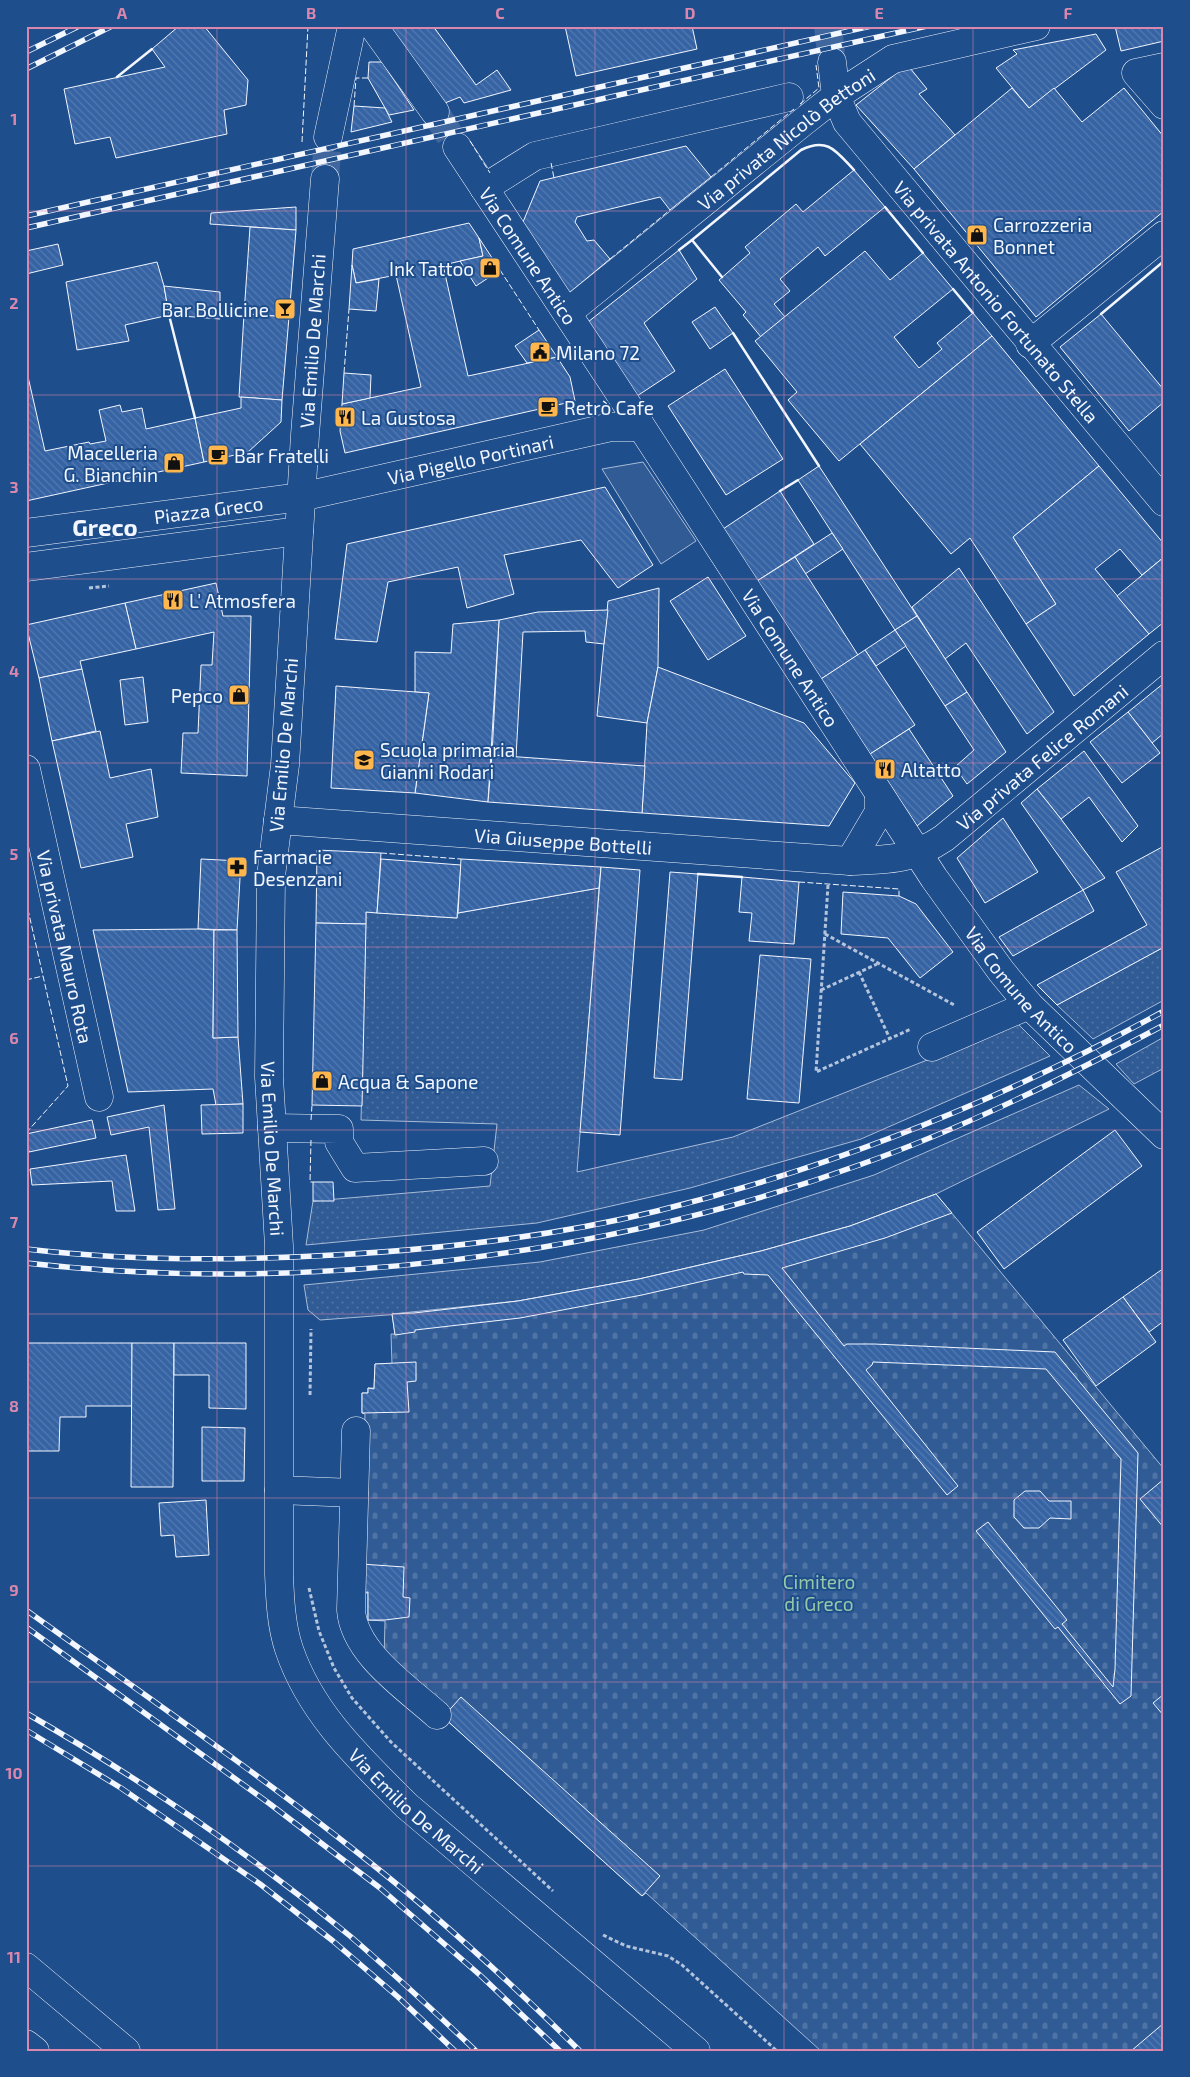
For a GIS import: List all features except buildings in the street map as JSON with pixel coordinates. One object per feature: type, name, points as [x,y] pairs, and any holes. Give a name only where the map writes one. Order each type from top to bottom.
[{"type":"street","points":[[334,26],[328,137],[352,26]]},
{"type":"street","points":[[373,26],[435,112]]},
{"type":"street","name":"Via privata Nicolò Bettoni","points":[[567,313],[836,96],[893,59],[1036,26]]},
{"type":"street","name":"Via privata Antonio Fortunato Stella","points":[[832,62],[836,96],[847,122],[1030,344],[1164,502]]},
{"type":"street","points":[[1164,67],[1136,73],[1164,105]]},
{"type":"street","points":[[484,188],[535,156],[789,97]]},
{"type":"street","name":"Via Comune Antico","points":[[457,147],[567,313],[917,854],[1001,971],[1029,1004],[1164,1136]]},
{"type":"street","name":"Via Emilio De Marchi","points":[[325,179],[301,497],[284,765],[271,876],[269,1077],[279,1246],[279,1574],[281,1615],[289,1648],[302,1683],[326,1721],[368,1767],[407,1806],[696,2051]]},
{"type":"street","points":[[1030,344],[1164,235]]},
{"type":"street","name":"Via Pigello Portinari","points":[[301,497],[611,427],[641,427]]},
{"type":"street","name":"Piazza Greco","points":[[26,534],[301,497]]},
{"type":"street","name":"Piazza Greco","points":[[26,567],[299,530]]},
{"type":"street","name":"Via privata Felice Romani","points":[[917,854],[944,838],[1164,655]]},
{"type":"street","name":"Via privata Mauro Rota","points":[[26,769],[99,1097]]},
{"type":"street","points":[[840,861],[879,812],[879,794]]},
{"type":"street","name":"Via Giuseppe Bottelli","points":[[278,820],[840,861],[900,859],[917,854]]},
{"type":"street","points":[[924,1037],[1029,1004]]},
{"type":"street","points":[[272,1128],[339,1129],[339,1142],[355,1168],[484,1161]]},
{"type":"street","points":[[356,1431],[351,1610],[355,1630],[360,1640],[375,1659],[437,1715]]},
{"type":"street","points":[[279,1490],[354,1493]]},
{"type":"street","points":[[26,1968],[126,2051]]},
{"type":"street","points":[[26,2044],[35,2051]]},
{"type":"path","points":[[840,861],[825,934],[816,1072],[890,1039],[924,1037]]},
{"type":"path","points":[[825,934],[959,1008],[951,1012]]},
{"type":"path","points":[[821,990],[878,964]]},
{"type":"path","points":[[859,972],[890,1039]]},
{"type":"path","points":[[310,1396],[311,1329]]},
{"type":"path","points":[[600,1934],[626,1946],[668,1956],[682,1965],[777,2051]]},
{"type":"green space","points":[[643,462],[696,541],[661,564],[602,469]]},
{"type":"green space","points":[[599,888],[577,1172],[733,1137],[1018,1024],[1050,1056],[861,1139],[690,1188],[537,1223],[306,1245],[313,1201],[490,1186],[497,1124],[361,1120],[366,912],[457,918],[458,913]]},
{"type":"green space","points":[[1164,947],[1164,1000],[1093,1039],[1057,1005]]},
{"type":"green space","points":[[1164,1037],[1164,1068],[1134,1084],[1116,1064]]},
{"type":"green space","points":[[1079,1085],[1109,1109],[936,1194],[850,1226],[761,1251],[639,1279],[518,1301],[414,1313],[320,1320],[308,1310],[304,1285],[540,1262],[704,1230],[874,1175]]},
{"type":"green space","name":"Cimitero di Greco","points":[[936,1194],[1164,1469],[1164,2051],[821,2051],[646,1893],[642,1896],[443,1717],[384,1660],[385,1621],[368,1620],[368,1593],[358,1593],[361,1564],[365,1414],[362,1413],[362,1393],[368,1393],[368,1388],[374,1388],[375,1364],[392,1364],[391,1334],[395,1334],[392,1314],[518,1301],[639,1279],[761,1251],[850,1226]]},
{"type":"tunnel","points":[[828,26],[832,62]]},
{"type":"tunnel","points":[[435,112],[457,147]]},
{"type":"tunnel","points":[[325,179],[328,137]]},
{"type":"railway","points":[[26,52],[79,26]]},
{"type":"railway","points":[[26,69],[112,26]]},
{"type":"railway","points":[[26,216],[871,26]]},
{"type":"railway","points":[[26,228],[927,26]]},
{"type":"railway","points":[[26,1249],[142,1258],[296,1257],[456,1245],[537,1235],[617,1220],[657,1211],[789,1174],[917,1128],[1042,1073],[1164,1011]]},
{"type":"railway","points":[[26,1263],[130,1272],[236,1274],[343,1270],[450,1260],[556,1245],[661,1223],[763,1197],[901,1150],[1015,1100],[1164,1025]]},
{"type":"railway","points":[[26,1610],[318,1821],[416,1900],[472,1949],[580,2051]]},
{"type":"railway","points":[[26,1627],[270,1804],[380,1888],[481,1976],[560,2051]]},
{"type":"railway","points":[[26,1713],[152,1790],[273,1875],[350,1936],[476,2051]]},
{"type":"railway","points":[[26,1730],[121,1788],[260,1884],[333,1941],[398,1997],[455,2051]]},
{"type":"fence","points":[[302,142],[308,26]]},
{"type":"fence","points":[[800,104],[819,88],[816,65]]},
{"type":"fence","points":[[354,106],[356,78],[368,78]]},
{"type":"fence","points":[[711,177],[794,109]]},
{"type":"fence","points":[[470,141],[490,173]]},
{"type":"fence","points":[[551,163],[554,178]]},
{"type":"fence","points":[[610,259],[670,210]]},
{"type":"fence","points":[[500,270],[539,330]]},
{"type":"fence","points":[[344,373],[349,309]]},
{"type":"fence","points":[[381,853],[461,859]]},
{"type":"fence","points":[[799,882],[899,889],[899,896]]},
{"type":"fence","points":[[26,901],[68,1086],[26,1133]]},
{"type":"fence","points":[[26,980],[43,976]]},
{"type":"fence","points":[[311,1120],[312,1105]]},
{"type":"fence","points":[[311,1140],[310,1182],[313,1182]]},
{"type":"wall","points":[[117,77],[152,49]]},
{"type":"wall","points":[[722,277],[692,240],[801,150],[818,145],[831,148],[854,170]]},
{"type":"wall","points":[[885,207],[923,253]]},
{"type":"wall","points":[[679,250],[692,240]]},
{"type":"wall","points":[[1101,314],[1164,261]]},
{"type":"wall","points":[[953,289],[973,313]]},
{"type":"wall","points":[[169,315],[195,418]]},
{"type":"wall","points":[[733,333],[819,466]]},
{"type":"wall","points":[[780,491],[798,480]]},
{"type":"wall","points":[[698,874],[742,877]]},
{"type":"place","name":"Carrozzeria Bonnet","points":[[977,235]]},
{"type":"place","name":"Ink Tattoo","points":[[490,268]]},
{"type":"place","name":"Bar Bollicine","points":[[285,309]]},
{"type":"place","name":"Milano 72","points":[[540,352]]},
{"type":"place","name":"Retrò Cafe","points":[[548,407]]},
{"type":"place","name":"La Gustosa","points":[[345,417]]},
{"type":"place","name":"Bar Fratelli","points":[[218,455]]},
{"type":"place","name":"Macelleria G. Bianchin","points":[[174,463]]},
{"type":"place","name":"L' Atmosfera","points":[[173,600]]},
{"type":"place","name":"Pepco","points":[[239,695]]},
{"type":"place","name":"Scuola primaria Gianni Rodari","points":[[364,760]]},
{"type":"place","name":"Altatto","points":[[885,769]]},
{"type":"place","name":"Farmacie Desenzani","points":[[237,867]]},
{"type":"place","name":"Acqua & Sapone","points":[[322,1081]]},
{"type":"district","name":"Greco","points":[[105,526]]}]
